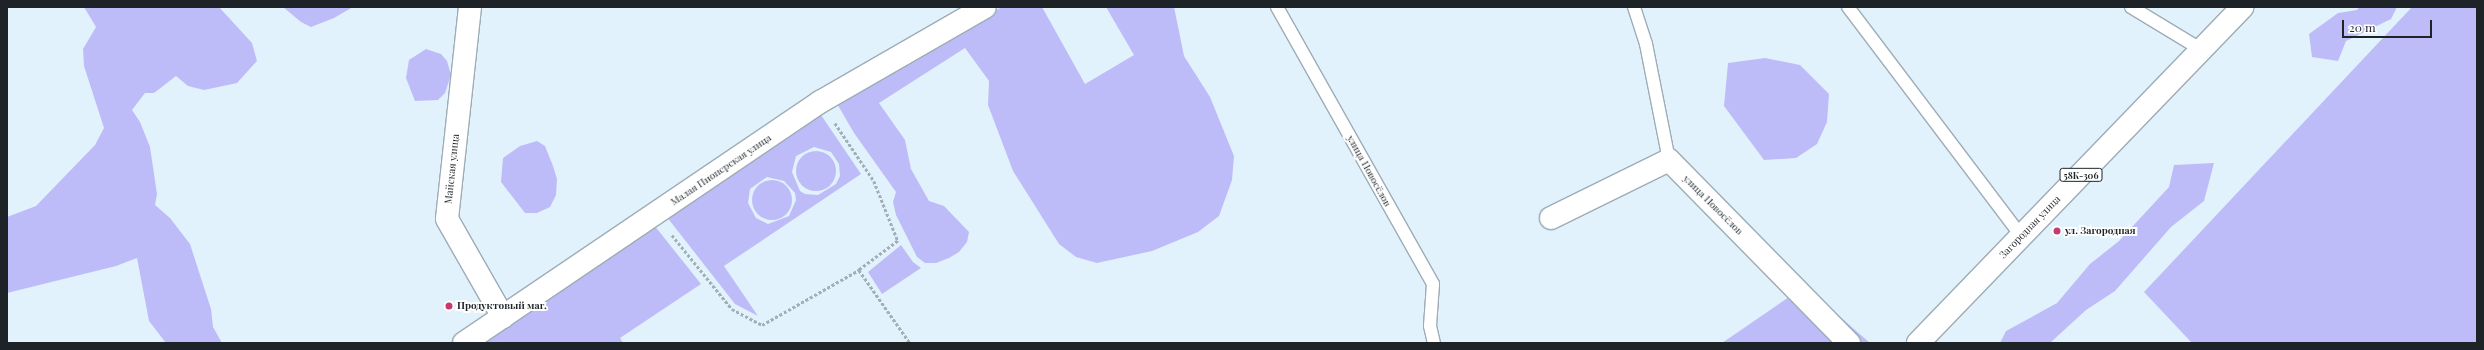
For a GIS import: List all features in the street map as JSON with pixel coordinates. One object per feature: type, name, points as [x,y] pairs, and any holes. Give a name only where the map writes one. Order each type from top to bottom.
[{"type":"main road","name":"Майская улица","points":[[470,7],[447,219],[503,317]]},
{"type":"main road","name":"Малая Пионерская улица","points":[[472,341],[503,317],[820,102],[985,7]]},
{"type":"main road","name":"Загородная улица","points":[[1918,343],[2243,7]]},
{"type":"main road","points":[[1551,218],[1669,160]]},
{"type":"main road","name":"улица Новосёлов","points":[[1669,160],[1849,343]]},
{"type":"lane","name":"улица Новосёлов","points":[[1277,7],[1432,284],[1430,326],[1434,343]]},
{"type":"lane","points":[[1634,7],[1646,44],[1669,160]]},
{"type":"lane","points":[[1848,7],[2021,236]]},
{"type":"lane","points":[[2131,7],[2202,50]]},
{"type":"path","points":[[656,214],[732,309],[762,325],[859,270],[898,241],[874,181],[820,102]]},
{"type":"path","points":[[859,270],[910,343]]},
{"type":"shaded area","points":[[84,7],[219,7],[252,43],[257,61],[237,83],[204,90],[188,86],[176,76],[154,93],[145,93],[132,110],[140,122],[150,147],[157,194],[155,205],[170,218],[190,244],[211,309],[213,327],[222,343],[166,343],[149,321],[137,258],[116,266],[7,293],[7,217],[36,206],[95,145],[104,128],[84,66],[83,49],[96,27]]},
{"type":"shaded area","points":[[283,7],[353,7],[334,18],[311,27],[301,22]]},
{"type":"shaded area","points":[[1002,7],[1042,7],[1085,84],[1134,55],[1106,7],[1174,7],[1184,56],[1210,97],[1234,156],[1232,180],[1219,216],[1198,232],[1152,251],[1097,263],[1076,257],[1059,244],[1013,171],[988,105],[989,81],[965,48],[879,103],[905,140],[911,169],[929,201],[944,206],[969,232],[967,242],[959,252],[949,258],[936,263],[925,263],[917,257],[896,215],[893,202],[896,192],[854,133],[836,102]]},
{"type":"shaded area","points":[[2359,7],[2397,7],[2391,19],[2346,41],[2338,61],[2312,57],[2309,34],[2338,13],[2357,10]]},
{"type":"shaded area","points":[[2412,7],[2477,7],[2477,343],[2192,343],[2144,292]]},
{"type":"shaded area","points":[[426,49],[441,54],[447,61],[451,75],[445,93],[438,100],[415,101],[406,78],[409,60]]},
{"type":"shaded area","points":[[1765,58],[1800,65],[1829,94],[1827,122],[1817,144],[1796,158],[1764,160],[1724,106],[1728,63]]},
{"type":"shaded area","points":[[819,112],[861,174],[724,266],[758,316],[735,304],[666,216]],"holes":[[[814,147],[831,152],[839,164],[840,176],[836,184],[818,195],[805,194],[800,191],[792,172],[796,156]],[[767,177],[784,181],[795,193],[796,200],[789,216],[768,224],[756,218],[748,203],[750,189]]]},
{"type":"shaded area","points":[[537,141],[545,146],[553,166],[557,179],[556,195],[550,207],[537,213],[525,213],[501,182],[503,158],[520,146]]},
{"type":"shaded area","points":[[816,151],[824,153],[830,157],[834,163],[836,171],[834,179],[830,185],[824,189],[816,191],[808,189],[802,185],[798,179],[796,171],[798,163],[802,157],[808,153]]},
{"type":"shaded area","points":[[2214,163],[2204,201],[2171,227],[2115,291],[2086,310],[2050,343],[2000,343],[2006,331],[2057,303],[2090,264],[2119,241],[2169,187],[2174,165]]},
{"type":"shaded area","points":[[772,180],[780,182],[786,186],[790,192],[792,200],[790,208],[786,214],[780,218],[772,220],[764,218],[758,214],[754,208],[752,200],[754,192],[758,186],[764,182]]},
{"type":"shaded area","points":[[654,225],[701,284],[620,338],[623,343],[486,343],[483,339]]},
{"type":"shaded area","points":[[901,245],[913,262],[921,268],[882,294],[868,272]]},
{"type":"shaded area","points":[[1805,286],[1870,343],[1722,343]]},
{"type":"place","name":"ул. Загородная","points":[[2057,231]]},
{"type":"place","name":"Продуктовый маг.","points":[[449,306]]}]
